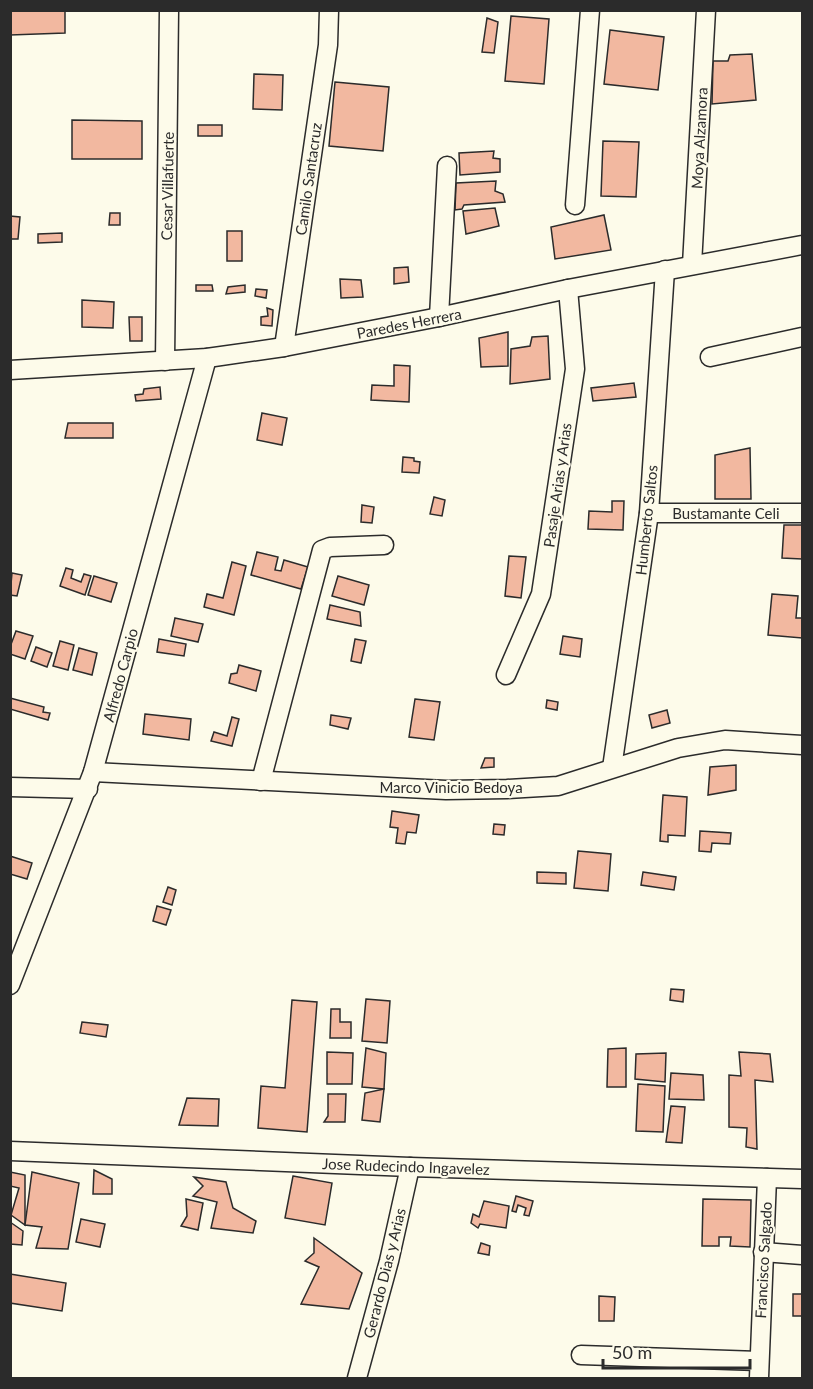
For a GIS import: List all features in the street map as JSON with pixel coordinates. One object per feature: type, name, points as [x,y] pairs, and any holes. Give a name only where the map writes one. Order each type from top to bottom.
[{"type":"street","name":"Cesar Villafuerte","points":[[165,361],[169,10]]},
{"type":"street","name":"Camilo Santacruz","points":[[284,348],[328,45],[329,10]]},
{"type":"street","points":[[575,205],[590,10]]},
{"type":"street","name":"Moya Alzamora","points":[[692,265],[706,10]]},
{"type":"street","points":[[439,317],[447,166]]},
{"type":"street","name":"Paredes Herrera","points":[[10,370],[207,358],[284,348],[568,289],[802,245]]},
{"type":"street","name":"Humberto Saltos","points":[[612,768],[649,513],[665,270]]},
{"type":"street","name":"Pasaje Arias y Arias","points":[[506,675],[541,594],[575,369],[568,289]]},
{"type":"street","points":[[710,357],[802,337]]},
{"type":"street","name":"Alfredo Carpio","points":[[10,986],[91,780],[207,358]]},
{"type":"street","name":"Bustamante Celi","points":[[649,513],[802,513]]},
{"type":"street","points":[[261,781],[322,549],[384,545]]},
{"type":"street","name":"Marco Vinicio Bedoya","points":[[10,787],[91,780],[261,781],[446,790],[507,789],[558,786],[678,748],[725,740],[802,745]]},
{"type":"street","name":"Jose Rudecindo Ingavelez","points":[[10,1151],[410,1167],[802,1179]]},
{"type":"street","name":"Gerardo Dias y Arias","points":[[357,1378],[389,1261],[410,1167]]},
{"type":"street","name":"Francisco Salgado","points":[[759,1370],[766,1178]]},
{"type":"street","points":[[763,1252],[802,1255]]},
{"type":"street","points":[[581,1355],[759,1370]]},
{"type":"building","points":[[10,10],[65,10],[65,33],[10,35]]},
{"type":"building","points":[[511,16],[549,19],[544,84],[505,81]]},
{"type":"building","points":[[487,18],[498,22],[494,53],[482,52]]},
{"type":"building","points":[[610,30],[664,37],[658,90],[604,84]]},
{"type":"building","points":[[752,54],[756,100],[712,104],[713,61],[728,61],[730,55]]},
{"type":"building","points":[[254,74],[283,75],[282,110],[253,109]]},
{"type":"building","points":[[335,82],[389,87],[383,151],[329,146]]},
{"type":"building","points":[[72,120],[142,121],[142,159],[72,159]]},
{"type":"building","points":[[198,125],[222,125],[222,136],[198,136]]},
{"type":"building","points":[[603,141],[639,142],[636,197],[601,196]]},
{"type":"building","points":[[494,151],[493,158],[500,159],[500,172],[460,175],[459,153]]},
{"type":"building","points":[[496,181],[495,191],[503,194],[505,202],[464,205],[462,209],[455,210],[456,183]]},
{"type":"building","points":[[495,208],[499,226],[466,234],[463,211]]},
{"type":"building","points":[[110,213],[120,213],[120,225],[109,225]]},
{"type":"building","points":[[604,215],[611,250],[555,259],[551,227]]},
{"type":"building","points":[[10,216],[20,217],[18,239],[10,239]]},
{"type":"building","points":[[227,231],[242,231],[242,261],[227,261]]},
{"type":"building","points":[[62,233],[62,242],[38,243],[38,234]]},
{"type":"building","points":[[408,267],[409,282],[394,284],[394,268]]},
{"type":"building","points":[[340,279],[361,280],[363,297],[341,298]]},
{"type":"building","points":[[196,285],[212,285],[213,291],[196,291]]},
{"type":"building","points":[[245,285],[245,292],[226,294],[228,287]]},
{"type":"building","points":[[256,289],[267,290],[266,298],[255,296]]},
{"type":"building","points":[[82,300],[114,302],[113,328],[82,327]]},
{"type":"building","points":[[267,308],[273,310],[272,326],[261,325],[261,317],[268,316]]},
{"type":"building","points":[[129,317],[142,317],[142,341],[130,341]]},
{"type":"building","points":[[508,332],[508,366],[481,367],[479,338]]},
{"type":"building","points":[[548,336],[550,379],[510,384],[511,349],[530,346],[532,337]]},
{"type":"building","points":[[394,365],[410,366],[409,402],[371,400],[372,385],[394,386]]},
{"type":"building","points":[[634,383],[636,397],[593,401],[591,388]]},
{"type":"building","points":[[160,387],[161,399],[136,401],[135,395],[143,394],[144,389]]},
{"type":"building","points":[[262,413],[287,418],[282,445],[257,440]]},
{"type":"building","points":[[68,423],[113,423],[113,438],[65,438]]},
{"type":"building","points":[[750,448],[751,499],[715,499],[715,455]]},
{"type":"building","points":[[403,457],[414,458],[414,461],[420,462],[419,473],[402,472]]},
{"type":"building","points":[[434,497],[445,500],[442,516],[430,514]]},
{"type":"building","points":[[612,501],[624,501],[623,530],[588,529],[589,511],[612,512]]},
{"type":"building","points":[[362,505],[374,507],[372,523],[361,522]]},
{"type":"building","points":[[784,525],[802,525],[802,559],[782,558]]},
{"type":"building","points":[[257,552],[278,557],[275,570],[281,571],[284,560],[308,567],[301,589],[251,575]]},
{"type":"building","points":[[509,556],[526,557],[521,598],[505,596]]},
{"type":"building","points":[[232,562],[246,566],[234,615],[204,607],[207,594],[223,598]]},
{"type":"building","points":[[66,568],[73,570],[71,578],[81,582],[84,574],[91,576],[85,595],[60,586]]},
{"type":"building","points":[[12,573],[22,575],[17,596],[10,595]]},
{"type":"building","points":[[94,576],[117,583],[111,602],[88,595]]},
{"type":"building","points":[[338,576],[369,585],[364,605],[332,596]]},
{"type":"building","points":[[772,594],[798,596],[796,618],[802,618],[802,638],[768,635]]},
{"type":"building","points":[[330,605],[360,612],[361,626],[327,619]]},
{"type":"building","points":[[175,618],[203,624],[198,642],[171,636]]},
{"type":"building","points":[[16,631],[33,636],[25,659],[10,654]]},
{"type":"building","points":[[563,636],[582,639],[580,657],[560,654]]},
{"type":"building","points":[[159,639],[186,644],[184,656],[157,652]]},
{"type":"building","points":[[355,639],[366,641],[361,663],[351,661]]},
{"type":"building","points":[[60,641],[74,645],[68,670],[53,666]]},
{"type":"building","points":[[36,647],[52,653],[47,667],[31,661]]},
{"type":"building","points":[[79,648],[97,653],[92,675],[73,670]]},
{"type":"building","points":[[239,665],[261,671],[256,691],[229,683],[231,674],[237,673]]},
{"type":"building","points":[[10,698],[44,707],[43,712],[50,713],[48,720],[10,709]]},
{"type":"building","points":[[415,699],[440,702],[434,740],[409,737]]},
{"type":"building","points":[[547,700],[558,702],[557,710],[546,708]]},
{"type":"building","points":[[667,710],[670,723],[652,728],[649,715]]},
{"type":"building","points":[[145,714],[191,719],[189,740],[143,734]]},
{"type":"building","points":[[331,715],[351,718],[348,729],[330,725]]},
{"type":"building","points":[[232,717],[239,719],[232,746],[211,741],[214,732],[227,736]]},
{"type":"building","points":[[485,758],[494,758],[494,767],[481,768]]},
{"type":"building","points":[[736,765],[736,790],[708,795],[710,767]]},
{"type":"building","points":[[663,795],[687,797],[685,836],[668,835],[668,842],[660,841]]},
{"type":"building","points":[[392,811],[419,815],[416,833],[407,832],[405,844],[396,843],[398,828],[390,827]]},
{"type":"building","points":[[494,824],[505,825],[504,835],[493,834]]},
{"type":"building","points":[[700,831],[731,833],[730,844],[712,843],[711,852],[699,851]]},
{"type":"building","points":[[578,851],[611,854],[608,891],[574,888]]},
{"type":"building","points":[[10,856],[32,863],[27,879],[10,874]]},
{"type":"building","points":[[537,872],[566,873],[566,884],[537,883]]},
{"type":"building","points":[[643,872],[676,877],[674,890],[641,885]]},
{"type":"building","points":[[168,887],[176,890],[172,905],[163,902]]},
{"type":"building","points":[[157,906],[171,910],[166,925],[153,921]]},
{"type":"building","points":[[671,989],[684,990],[683,1002],[670,1000]]},
{"type":"building","points":[[366,999],[390,1001],[387,1043],[362,1041]]},
{"type":"building","points":[[292,1000],[317,1002],[307,1132],[258,1128],[261,1086],[285,1088]]},
{"type":"building","points":[[331,1009],[340,1009],[340,1022],[351,1022],[351,1038],[330,1038]]},
{"type":"building","points":[[82,1022],[108,1025],[106,1037],[80,1033]]},
{"type":"building","points":[[366,1048],[386,1053],[384,1089],[362,1087]]},
{"type":"building","points":[[626,1048],[626,1087],[607,1087],[608,1049]]},
{"type":"building","points":[[327,1052],[353,1053],[352,1084],[327,1084]]},
{"type":"building","points":[[739,1052],[770,1054],[773,1082],[755,1080],[757,1149],[746,1147],[747,1128],[729,1127],[729,1075],[741,1076]]},
{"type":"building","points":[[666,1053],[665,1082],[635,1079],[636,1054]]},
{"type":"building","points":[[671,1073],[703,1075],[704,1100],[669,1099]]},
{"type":"building","points":[[638,1084],[665,1086],[663,1132],[636,1131]]},
{"type":"building","points":[[384,1089],[380,1122],[362,1120],[365,1093]]},
{"type":"building","points":[[328,1094],[346,1094],[345,1122],[324,1122],[328,1116]]},
{"type":"building","points":[[187,1098],[219,1099],[218,1126],[179,1125]]},
{"type":"building","points":[[671,1106],[685,1107],[682,1143],[666,1142]]},
{"type":"building","points":[[94,1170],[112,1179],[112,1194],[93,1194]]},
{"type":"building","points":[[10,1172],[25,1175],[25,1225],[11,1215],[19,1188],[10,1186]]},
{"type":"building","points":[[32,1172],[79,1183],[68,1249],[36,1248],[42,1227],[25,1225]]},
{"type":"building","points":[[293,1176],[332,1183],[325,1225],[285,1218]]},
{"type":"building","points":[[194,1177],[226,1182],[233,1208],[256,1221],[253,1233],[211,1228],[217,1202],[193,1196],[203,1186]]},
{"type":"building","points":[[516,1196],[533,1201],[529,1216],[524,1215],[526,1208],[518,1205],[516,1212],[512,1211]]},
{"type":"building","points":[[186,1199],[203,1203],[198,1230],[181,1226],[187,1216]]},
{"type":"building","points":[[703,1199],[751,1200],[750,1247],[730,1246],[731,1237],[719,1237],[719,1246],[702,1246]]},
{"type":"building","points":[[484,1201],[509,1206],[506,1228],[480,1224],[478,1228],[471,1223],[473,1214],[479,1217]]},
{"type":"building","points":[[81,1219],[105,1224],[100,1247],[76,1242]]},
{"type":"building","points":[[10,1222],[23,1231],[22,1245],[10,1244]]},
{"type":"building","points":[[314,1238],[362,1273],[349,1309],[301,1304],[319,1267],[305,1261],[314,1253]]},
{"type":"building","points":[[481,1243],[490,1246],[489,1255],[478,1253]]},
{"type":"building","points":[[10,1274],[66,1283],[62,1311],[10,1303]]},
{"type":"building","points":[[793,1294],[802,1294],[802,1316],[793,1316]]},
{"type":"building","points":[[599,1296],[615,1297],[614,1321],[599,1321]]}]
